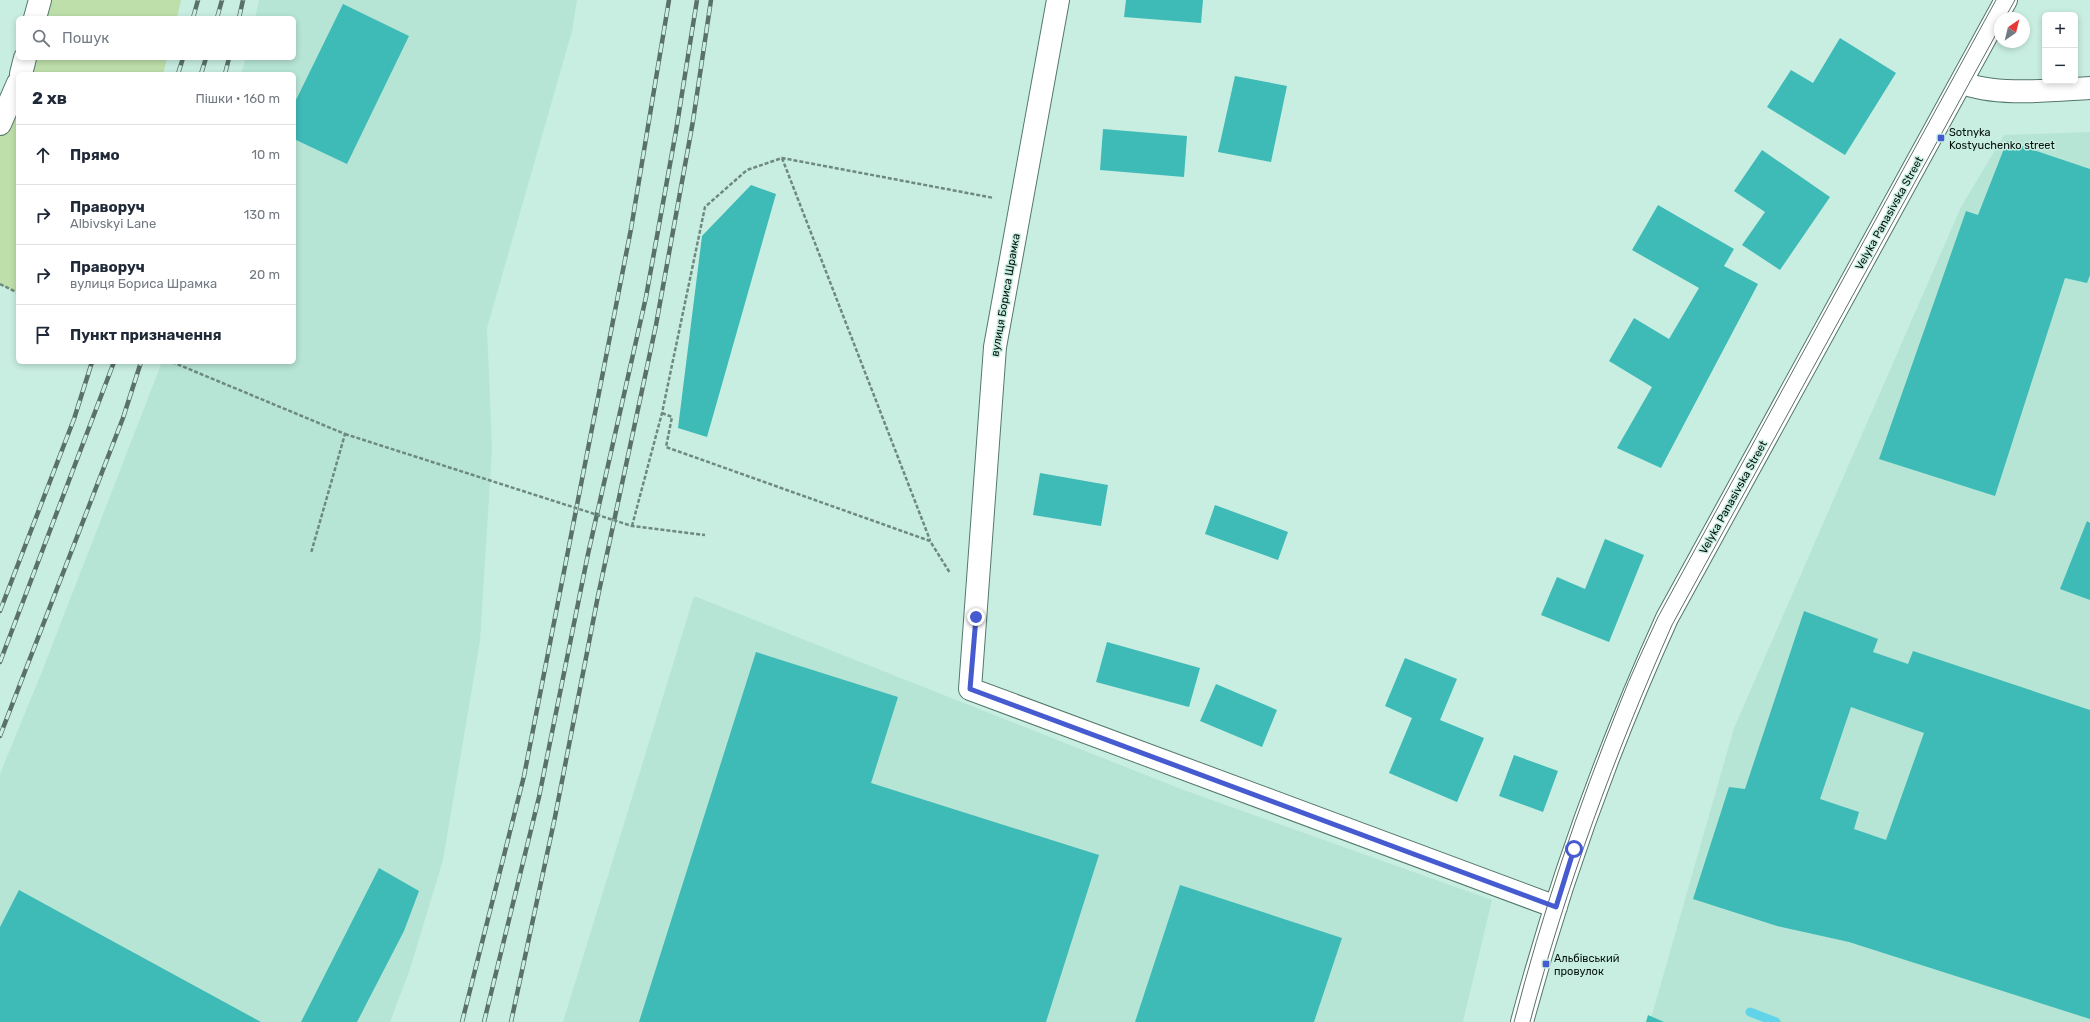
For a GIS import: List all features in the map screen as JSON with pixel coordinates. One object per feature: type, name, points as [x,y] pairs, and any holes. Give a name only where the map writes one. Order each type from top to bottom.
[{"type":"street","points":[[36,16],[40,0]]},
{"type":"street","name":"вулиця Бориса Шрамка","points":[[1058,0],[995,347],[970,689],[1556,907]]},
{"type":"street","name":"Velyka Panasivska Street","points":[[1522,1022],[1539,960],[1574,849],[1630,698],[1666,618],[2006,0]]},
{"type":"street","points":[[22,72],[24,60]]},
{"type":"street","points":[[1961,82],[1969,86],[2016,92],[2090,88]]},
{"type":"street","points":[[0,124],[16,88]]},
{"type":"path","points":[[632,526],[662,413],[705,207],[747,170],[782,158],[1021,203]]},
{"type":"path","points":[[782,158],[930,541],[954,579]]},
{"type":"path","points":[[0,284],[16,292]]},
{"type":"path","points":[[177,364],[345,434],[632,526],[705,535]]},
{"type":"path","points":[[662,413],[672,417],[666,447],[930,541]]},
{"type":"path","points":[[311,553],[345,434]]},
{"type":"shaded area","points":[[40,0],[181,0],[177,16],[36,16]]},
{"type":"shaded area","points":[[259,0],[577,0],[572,31],[487,328],[492,449],[480,641],[443,860],[410,969],[390,1022],[0,1022],[0,774],[43,669],[161,364],[296,364],[296,72],[242,72],[245,60],[296,60],[296,16],[255,16]]},
{"type":"shaded area","points":[[24,60],[166,60],[164,72],[22,72]]},
{"type":"shaded area","points":[[16,88],[16,292],[0,284],[0,125]]},
{"type":"shaded area","points":[[2090,132],[2090,1022],[1650,1022],[1734,728],[1961,207],[2004,135]]},
{"type":"shaded area","points":[[694,596],[1181,789],[1492,900],[1463,1022],[563,1022]]},
{"type":"building","points":[[1126,0],[1203,0],[1201,23],[1124,17]]},
{"type":"building","points":[[343,4],[409,36],[347,164],[296,140],[296,100]]},
{"type":"building","points":[[1840,38],[1896,73],[1845,155],[1767,107],[1791,70],[1813,83]]},
{"type":"building","points":[[1235,76],[1287,86],[1271,162],[1218,152]]},
{"type":"building","points":[[1103,129],[1187,136],[1184,177],[1100,170]]},
{"type":"building","points":[[2007,141],[2090,169],[2090,275],[2087,283],[2065,278],[1995,496],[1879,459],[1966,211],[1978,215]]},
{"type":"building","points":[[1762,150],[1830,197],[1780,270],[1742,245],[1765,212],[1734,191]]},
{"type":"building","points":[[751,185],[776,194],[707,437],[678,428],[702,236]]},
{"type":"building","points":[[1658,205],[1734,249],[1724,266],[1758,284],[1661,468],[1617,448],[1652,387],[1609,361],[1634,318],[1669,339],[1699,288],[1632,250]]},
{"type":"building","points":[[1040,473],[1108,485],[1101,526],[1033,515]]},
{"type":"building","points":[[1215,505],[1288,532],[1278,560],[1205,534]]},
{"type":"building","points":[[2087,521],[2090,523],[2090,600],[2060,589]]},
{"type":"building","points":[[1605,539],[1644,555],[1609,642],[1541,615],[1557,577],[1585,589]]},
{"type":"building","points":[[1804,611],[1878,639],[1873,652],[1908,664],[1913,651],[2090,710],[2090,1019],[1849,942],[1777,926],[1693,899],[1729,787],[1745,789]],"holes":[[[1851,707],[1924,733],[1886,840],[1854,829],[1859,812],[1820,799]]]},
{"type":"building","points":[[1107,642],[1200,668],[1189,707],[1096,682]]},
{"type":"building","points":[[756,652],[898,697],[871,783],[1099,855],[1046,1022],[639,1022]]},
{"type":"building","points":[[1405,658],[1457,679],[1440,720],[1484,738],[1457,802],[1389,773],[1412,718],[1385,706]]},
{"type":"building","points":[[1216,684],[1277,710],[1262,747],[1200,721]]},
{"type":"building","points":[[1514,755],[1558,771],[1543,812],[1499,796]]},
{"type":"building","points":[[379,868],[419,891],[404,931],[357,1022],[301,1022]]},
{"type":"building","points":[[1180,885],[1342,938],[1314,1022],[1135,1022]]},
{"type":"building","points":[[19,890],[261,1022],[0,1022],[0,927]]},
{"type":"building","points":[[1648,1015],[1664,1022],[1646,1022]]},
{"type":"waterway","points":[[1750,1012],[1776,1022]]},
{"type":"tram line","points":[[1514,1022],[1536,941],[1575,821],[1624,692],[1658,617],[1996,0]]},
{"type":"tram line","points":[[2008,12],[2015,0]]},
{"type":"tram line","points":[[1530,1022],[1559,921],[1593,821],[1631,722],[1672,625],[1994,38]]},
{"type":"railway","points":[[194,16],[198,0]]},
{"type":"railway","points":[[218,16],[222,0]]},
{"type":"railway","points":[[239,16],[243,0]]},
{"type":"railway","points":[[462,1022],[524,776],[631,229],[669,0]]},
{"type":"railway","points":[[484,1022],[539,797],[588,554],[646,297],[676,131],[697,0]]},
{"type":"railway","points":[[511,1022],[555,817],[598,596],[656,325],[693,121],[711,0]]},
{"type":"railway","points":[[179,72],[182,60]]},
{"type":"railway","points":[[202,72],[205,60]]},
{"type":"railway","points":[[226,72],[228,60]]},
{"type":"railway","points":[[0,611],[74,419],[91,364]]},
{"type":"railway","points":[[0,662],[113,364]]},
{"type":"railway","points":[[0,736],[123,418],[140,364]]},
{"type":"place","name":"Sotnyka Kostyuchenko street","points":[[1941,138]]},
{"type":"place","name":"Альбівський провулок","points":[[1546,964]]},
{"type":"route","points":[[976,617],[970,689],[1556,907],[1574,849]]}]
